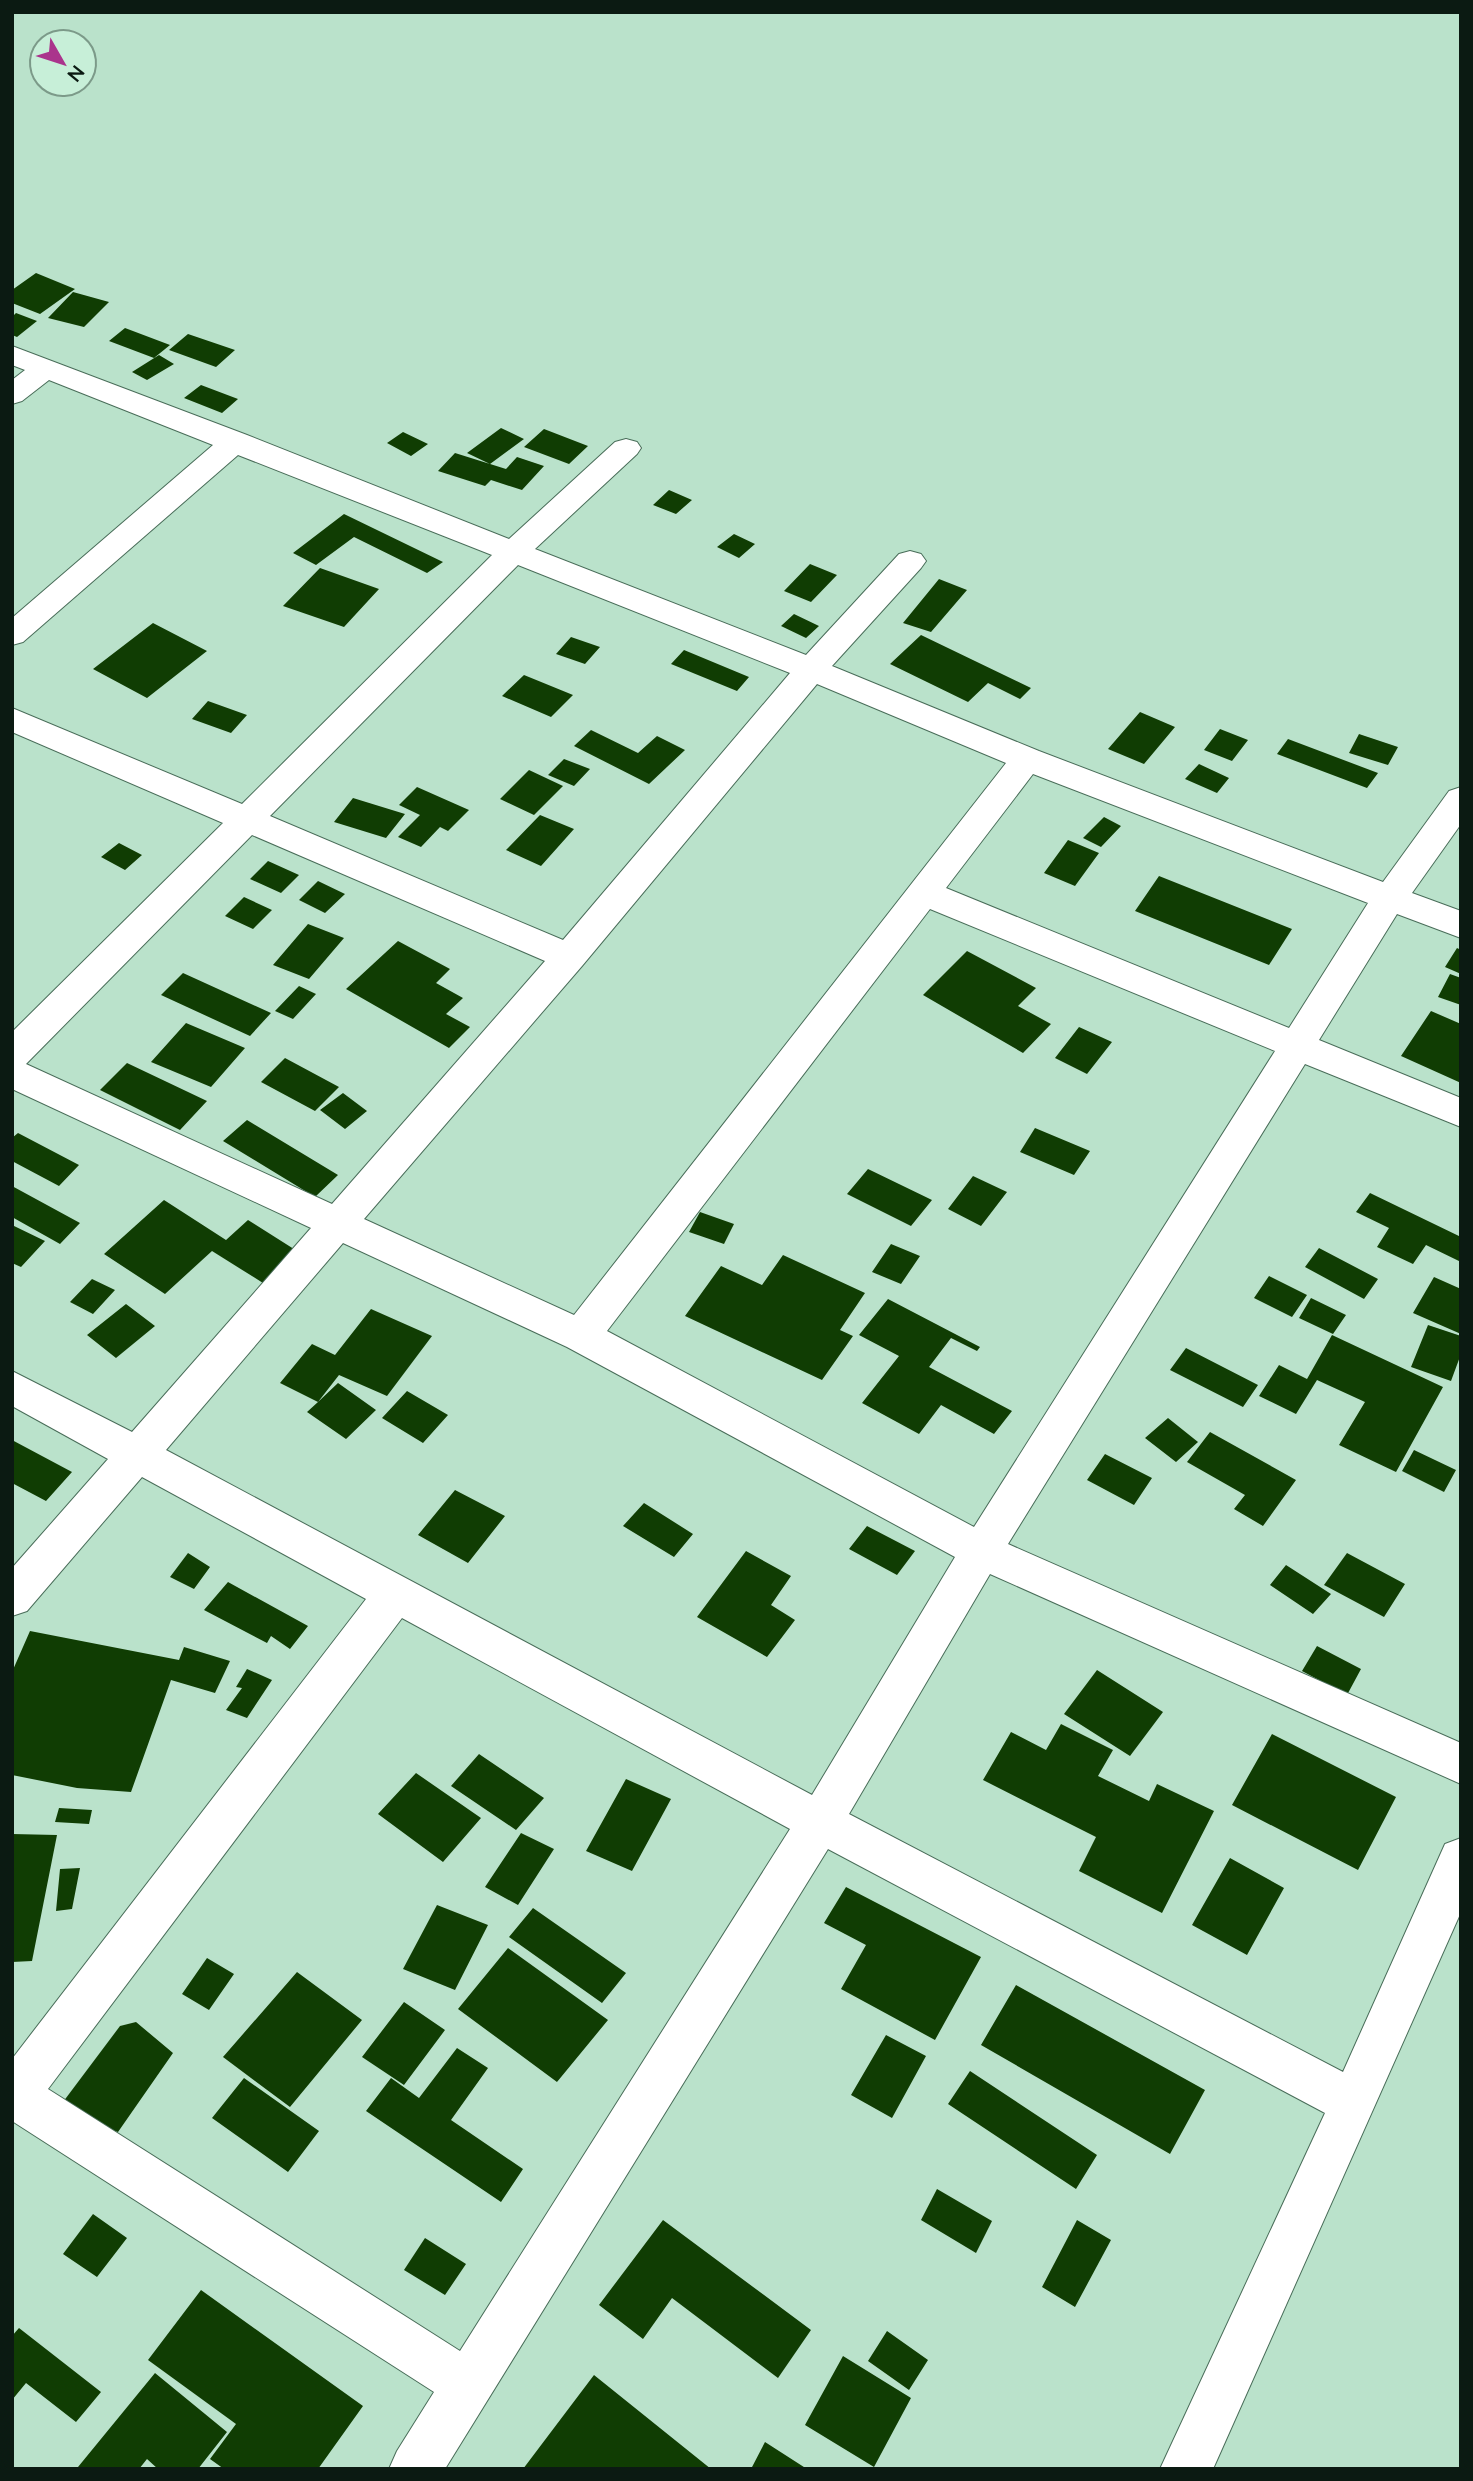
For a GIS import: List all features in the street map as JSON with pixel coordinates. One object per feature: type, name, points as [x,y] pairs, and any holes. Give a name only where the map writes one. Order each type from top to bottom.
[{"type":"street","points":[[12,355],[811,669],[1027,759],[1461,925]]},
{"type":"street","points":[[12,395],[45,369]]},
{"type":"street","points":[[12,635],[236,442]]},
{"type":"street","points":[[12,1055],[513,552],[626,448]]},
{"type":"street","points":[[12,1598],[138,1455],[336,1221],[569,957],[811,669],[910,561]]},
{"type":"street","points":[[12,719],[248,817],[569,957]]},
{"type":"street","points":[[581,1336],[1027,759]]},
{"type":"street","points":[[415,2469],[820,1822],[981,1551],[1390,898],[1461,799]]},
{"type":"street","points":[[923,892],[1297,1048],[1461,1113]]},
{"type":"street","points":[[12,1073],[581,1336],[981,1551],[1461,1764]]},
{"type":"street","points":[[12,1387],[820,1822],[1354,2103]]},
{"type":"street","points":[[395,1594],[13,2097],[468,2385]]},
{"type":"street","points":[[1186,2469],[1354,2103],[1461,1859]]},
{"type":"building","points":[[36,273],[75,289],[40,314],[12,303],[12,290]]},
{"type":"building","points":[[73,292],[109,302],[84,327],[48,318]]},
{"type":"building","points":[[16,313],[37,321],[17,337],[12,335],[12,317]]},
{"type":"building","points":[[125,328],[170,345],[154,358],[109,341]]},
{"type":"building","points":[[188,334],[235,350],[216,367],[169,350]]},
{"type":"building","points":[[159,355],[174,364],[147,380],[132,372]]},
{"type":"building","points":[[201,385],[238,399],[222,413],[184,398]]},
{"type":"building","points":[[501,428],[524,439],[490,464],[467,453]]},
{"type":"building","points":[[544,429],[588,446],[569,464],[524,447]]},
{"type":"building","points":[[403,432],[428,444],[411,456],[387,443]]},
{"type":"building","points":[[455,453],[506,469],[517,457],[544,466],[522,490],[491,480],[485,486],[438,471]]},
{"type":"building","points":[[669,490],[692,500],[676,514],[653,505]]},
{"type":"building","points":[[344,514],[443,562],[427,573],[354,537],[316,565],[293,553]]},
{"type":"building","points":[[734,534],[755,544],[739,558],[717,547]]},
{"type":"building","points":[[810,564],[837,575],[811,602],[784,591]]},
{"type":"building","points":[[320,568],[379,589],[344,627],[283,606]]},
{"type":"building","points":[[939,579],[967,590],[931,632],[903,623]]},
{"type":"building","points":[[794,614],[819,626],[806,638],[781,626]]},
{"type":"building","points":[[153,623],[207,651],[147,698],[93,669]]},
{"type":"building","points":[[921,635],[1031,688],[1020,699],[988,683],[968,702],[890,664]]},
{"type":"building","points":[[571,637],[600,647],[585,664],[556,654]]},
{"type":"building","points":[[684,650],[749,677],[737,691],[671,664]]},
{"type":"building","points":[[524,675],[573,695],[551,717],[502,696]]},
{"type":"building","points":[[208,701],[247,715],[231,733],[192,719]]},
{"type":"building","points":[[1140,712],[1175,727],[1144,764],[1108,749]]},
{"type":"building","points":[[1220,729],[1248,740],[1232,761],[1204,750]]},
{"type":"building","points":[[591,730],[638,753],[657,736],[685,750],[649,784],[574,746]]},
{"type":"building","points":[[1359,734],[1398,747],[1388,765],[1349,753]]},
{"type":"building","points":[[1288,739],[1378,773],[1367,788],[1277,754]]},
{"type":"building","points":[[564,759],[590,769],[574,786],[548,775]]},
{"type":"building","points":[[1199,764],[1229,778],[1217,793],[1185,779]]},
{"type":"building","points":[[529,770],[563,786],[534,815],[500,799]]},
{"type":"building","points":[[417,787],[469,810],[448,831],[440,827],[421,847],[398,837],[420,815],[399,805]]},
{"type":"building","points":[[353,798],[405,814],[386,838],[334,822]]},
{"type":"building","points":[[540,815],[574,829],[541,866],[506,850]]},
{"type":"building","points":[[1104,817],[1121,826],[1101,847],[1083,838]]},
{"type":"building","points":[[1068,840],[1099,853],[1075,886],[1044,873]]},
{"type":"building","points":[[119,843],[142,855],[125,870],[101,857]]},
{"type":"building","points":[[268,861],[299,875],[281,893],[250,879]]},
{"type":"building","points":[[1159,876],[1292,929],[1269,965],[1135,911]]},
{"type":"building","points":[[318,881],[345,894],[325,913],[299,900]]},
{"type":"building","points":[[244,897],[272,910],[253,929],[225,916]]},
{"type":"building","points":[[308,924],[344,938],[309,979],[273,965]]},
{"type":"building","points":[[398,941],[450,969],[436,983],[463,998],[446,1014],[470,1027],[449,1048],[346,989]]},
{"type":"building","points":[[1457,948],[1461,950],[1461,974],[1445,967]]},
{"type":"building","points":[[967,951],[1036,988],[1018,1006],[1051,1024],[1023,1053],[923,995]]},
{"type":"building","points":[[183,973],[271,1013],[250,1036],[161,995]]},
{"type":"building","points":[[1450,974],[1461,978],[1461,1005],[1438,997]]},
{"type":"building","points":[[299,986],[316,994],[293,1019],[275,1011]]},
{"type":"building","points":[[1431,1011],[1461,1024],[1461,1083],[1401,1056]]},
{"type":"building","points":[[186,1023],[245,1048],[211,1087],[151,1062]]},
{"type":"building","points":[[1079,1027],[1112,1042],[1087,1074],[1055,1058]]},
{"type":"building","points":[[285,1058],[339,1087],[315,1111],[261,1082]]},
{"type":"building","points":[[127,1063],[207,1101],[180,1130],[100,1090]]},
{"type":"building","points":[[343,1093],[367,1111],[345,1129],[320,1110]]},
{"type":"building","points":[[247,1120],[338,1175],[315,1197],[223,1141]]},
{"type":"building","points":[[1035,1128],[1090,1151],[1074,1175],[1020,1152]]},
{"type":"building","points":[[18,1133],[79,1165],[59,1186],[12,1161],[12,1138]]},
{"type":"building","points":[[868,1169],[932,1200],[911,1226],[847,1194]]},
{"type":"building","points":[[973,1176],[1007,1192],[981,1226],[948,1209]]},
{"type":"building","points":[[12,1186],[80,1223],[60,1244],[12,1217]]},
{"type":"building","points":[[1370,1193],[1461,1237],[1461,1262],[1426,1245],[1413,1264],[1377,1247],[1389,1228],[1356,1212]]},
{"type":"building","points":[[164,1200],[226,1240],[248,1220],[297,1251],[263,1283],[212,1251],[165,1294],[104,1254]]},
{"type":"building","points":[[700,1212],[734,1224],[724,1244],[689,1232]]},
{"type":"building","points":[[12,1225],[45,1241],[21,1267],[12,1263]]},
{"type":"building","points":[[891,1244],[920,1256],[901,1284],[872,1272]]},
{"type":"building","points":[[1319,1248],[1378,1279],[1364,1299],[1305,1267]]},
{"type":"building","points":[[783,1255],[865,1293],[840,1330],[853,1336],[822,1380],[685,1316],[721,1266],[762,1285]]},
{"type":"building","points":[[1269,1276],[1307,1295],[1292,1317],[1254,1298]]},
{"type":"building","points":[[1434,1277],[1461,1289],[1461,1334],[1413,1313]]},
{"type":"building","points":[[92,1279],[115,1290],[93,1314],[70,1302]]},
{"type":"building","points":[[1311,1298],[1346,1315],[1333,1334],[1299,1318]]},
{"type":"building","points":[[888,1299],[980,1347],[977,1351],[951,1338],[929,1367],[1012,1411],[994,1434],[941,1405],[919,1434],[862,1403],[899,1356],[859,1335]]},
{"type":"building","points":[[126,1304],[155,1326],[116,1358],[87,1335]]},
{"type":"building","points":[[371,1309],[432,1336],[387,1396],[339,1375],[318,1402],[280,1383],[312,1344],[335,1355]]},
{"type":"building","points":[[1428,1325],[1461,1336],[1461,1354],[1451,1381],[1411,1367]]},
{"type":"building","points":[[1332,1335],[1443,1387],[1396,1472],[1339,1445],[1365,1402],[1317,1380],[1296,1414],[1259,1396],[1279,1365],[1307,1379]]},
{"type":"building","points":[[1186,1348],[1258,1385],[1243,1407],[1170,1370]]},
{"type":"building","points":[[338,1383],[376,1410],[346,1439],[307,1412]]},
{"type":"building","points":[[407,1391],[448,1415],[423,1443],[382,1418]]},
{"type":"building","points":[[1168,1418],[1198,1442],[1176,1462],[1145,1438]]},
{"type":"building","points":[[1210,1432],[1296,1480],[1263,1526],[1234,1509],[1245,1495],[1187,1462]]},
{"type":"building","points":[[12,1440],[72,1472],[46,1501],[12,1483]]},
{"type":"building","points":[[1414,1450],[1456,1470],[1444,1492],[1402,1471]]},
{"type":"building","points":[[1105,1454],[1152,1478],[1134,1505],[1087,1480]]},
{"type":"building","points":[[455,1490],[505,1516],[468,1563],[418,1535]]},
{"type":"building","points":[[644,1503],[693,1534],[674,1557],[623,1526]]},
{"type":"building","points":[[867,1526],[915,1551],[897,1575],[849,1549]]},
{"type":"building","points":[[746,1551],[791,1576],[771,1605],[795,1620],[767,1657],[697,1617]]},
{"type":"building","points":[[188,1553],[210,1567],[194,1589],[170,1577]]},
{"type":"building","points":[[1347,1553],[1405,1584],[1384,1617],[1324,1585]]},
{"type":"building","points":[[1286,1565],[1331,1594],[1313,1614],[1270,1585]]},
{"type":"building","points":[[228,1582],[308,1626],[290,1649],[271,1636],[267,1643],[204,1610]]},
{"type":"building","points":[[30,1631],[179,1660],[184,1647],[230,1661],[215,1693],[171,1680],[131,1792],[77,1788],[12,1775],[12,1672]]},
{"type":"building","points":[[1317,1646],[1361,1669],[1347,1695],[1302,1671]]},
{"type":"building","points":[[247,1669],[272,1680],[247,1718],[226,1710],[242,1688],[236,1687]]},
{"type":"building","points":[[1097,1670],[1163,1712],[1130,1756],[1064,1714]]},
{"type":"building","points":[[1061,1724],[1113,1750],[1098,1776],[1149,1801],[1157,1784],[1214,1811],[1162,1913],[1079,1871],[1096,1837],[983,1780],[1011,1732],[1046,1750]]},
{"type":"building","points":[[1272,1734],[1396,1797],[1358,1870],[1232,1805]]},
{"type":"building","points":[[479,1754],[544,1798],[516,1830],[451,1786]]},
{"type":"building","points":[[416,1773],[481,1818],[443,1862],[378,1814]]},
{"type":"building","points":[[626,1779],[671,1799],[632,1871],[586,1851]]},
{"type":"building","points":[[59,1808],[92,1810],[89,1824],[55,1822]]},
{"type":"building","points":[[521,1833],[554,1849],[518,1905],[485,1887]]},
{"type":"building","points":[[12,1834],[57,1835],[32,1961],[12,1962]]},
{"type":"building","points":[[1230,1858],[1284,1888],[1247,1955],[1192,1925]]},
{"type":"building","points":[[80,1868],[72,1909],[56,1911],[60,1869]]},
{"type":"building","points":[[846,1887],[981,1957],[935,2040],[841,1989],[866,1945],[824,1923]]},
{"type":"building","points":[[437,1905],[488,1925],[455,1990],[403,1969]]},
{"type":"building","points":[[533,1908],[626,1973],[602,2003],[509,1937]]},
{"type":"building","points":[[508,1948],[608,2020],[557,2082],[458,2009]]},
{"type":"building","points":[[207,1958],[234,1974],[209,2010],[182,1994]]},
{"type":"building","points":[[297,1972],[362,2020],[290,2107],[223,2057]]},
{"type":"building","points":[[1016,1985],[1205,2090],[1170,2154],[981,2045]]},
{"type":"building","points":[[404,2002],[445,2030],[404,2085],[362,2057]]},
{"type":"building","points":[[136,2022],[173,2053],[118,2132],[91,2124],[63,2102],[120,2026]]},
{"type":"building","points":[[886,2035],[926,2056],[892,2118],[851,2095]]},
{"type":"building","points":[[457,2048],[488,2068],[451,2120],[523,2169],[501,2202],[366,2111],[391,2078],[419,2098]]},
{"type":"building","points":[[970,2071],[1097,2155],[1076,2189],[948,2104]]},
{"type":"building","points":[[244,2078],[319,2131],[288,2172],[212,2118]]},
{"type":"building","points":[[937,2189],[992,2221],[976,2253],[921,2220]]},
{"type":"building","points":[[93,2214],[127,2238],[97,2277],[63,2254]]},
{"type":"building","points":[[663,2220],[811,2330],[778,2378],[672,2298],[643,2339],[599,2305]]},
{"type":"building","points":[[1077,2220],[1111,2240],[1075,2307],[1042,2287]]},
{"type":"building","points":[[425,2238],[466,2264],[445,2295],[404,2270]]},
{"type":"building","points":[[201,2290],[363,2406],[318,2469],[224,2469],[210,2459],[236,2424],[148,2360]]},
{"type":"building","points":[[19,2328],[101,2392],[76,2422],[26,2383],[12,2400],[12,2336]]},
{"type":"building","points":[[887,2331],[928,2360],[909,2390],[868,2361]]},
{"type":"building","points":[[843,2356],[911,2398],[874,2467],[805,2425]]},
{"type":"building","points":[[155,2373],[227,2432],[198,2469],[158,2469],[147,2459],[139,2469],[78,2467]]},
{"type":"building","points":[[594,2375],[711,2469],[523,2469]]},
{"type":"building","points":[[765,2442],[807,2469],[751,2469]]}]
